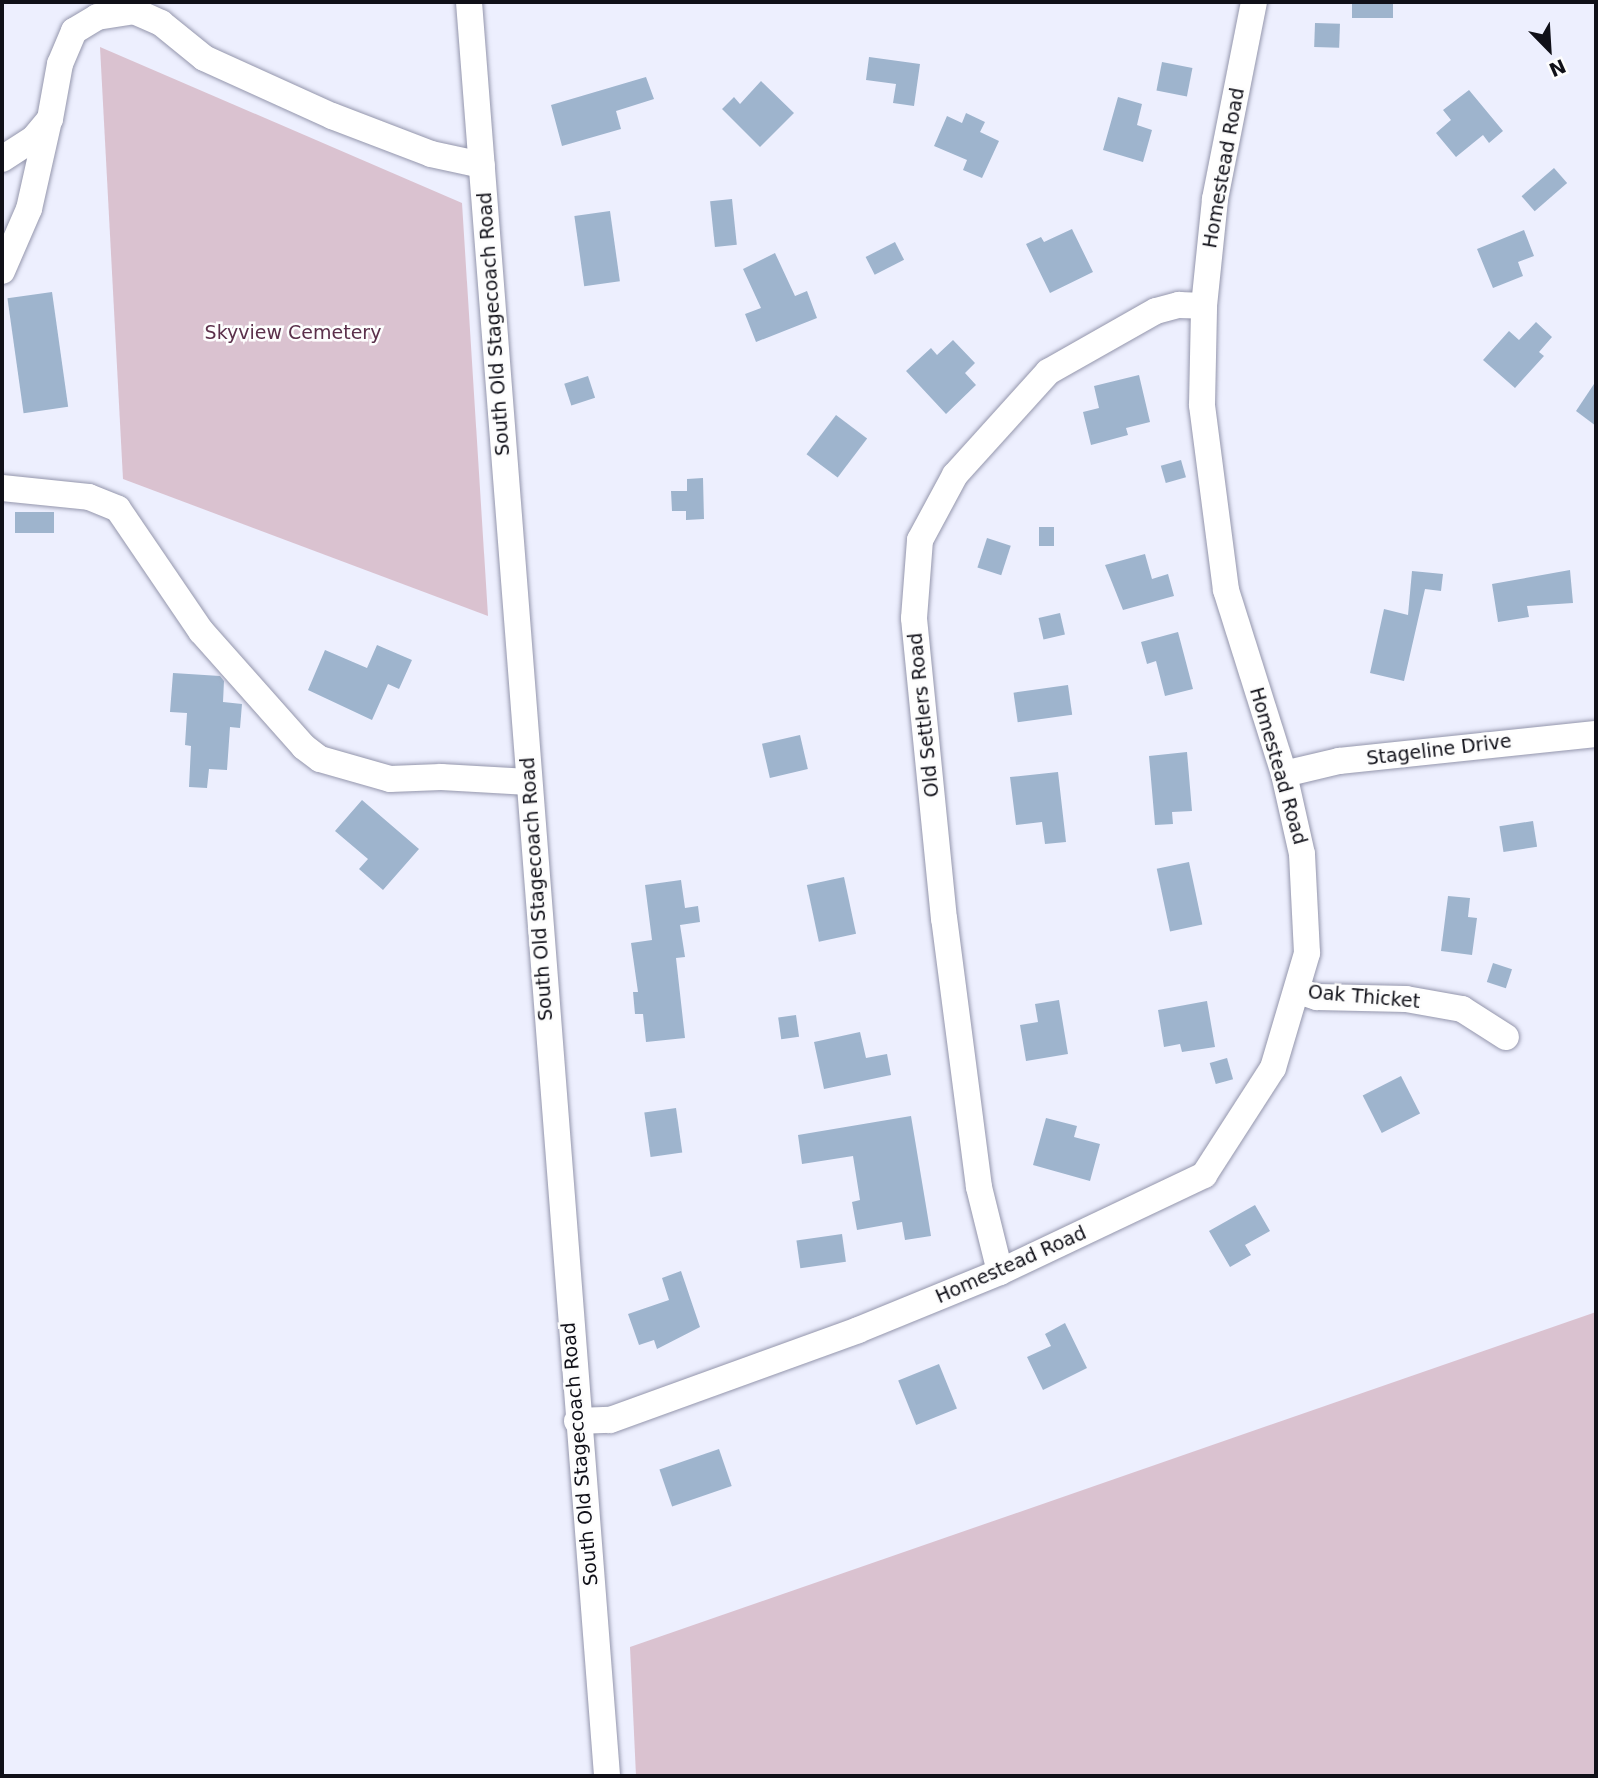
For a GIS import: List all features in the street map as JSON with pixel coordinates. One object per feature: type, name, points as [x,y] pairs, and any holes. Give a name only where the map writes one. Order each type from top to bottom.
[{"type":"street","name":"South Old Stagecoach Road","points":[[469,2],[577,1421],[607,1776]]},
{"type":"street","name":"Homestead Road","points":[[577,1421],[610,1420],[691,1393],[1000,1272],[1204,1175],[1273,1068],[1298,991],[1307,953],[1302,854],[1284,774],[1226,590],[1202,405],[1204,306],[1215,199],[1254,2]]},
{"type":"street","points":[[2,271],[29,209],[60,64],[75,31],[97,17],[134,6],[161,23],[204,58],[332,116],[431,154],[482,165]]},
{"type":"street","points":[[2,159],[34,138],[50,119]]},
{"type":"street","name":"Old Settlers Road","points":[[1000,1272],[979,1187],[944,919],[914,618],[920,540],[955,475],[1048,372],[1156,311],[1180,305],[1204,306]]},
{"type":"street","points":[[2,488],[89,498],[118,509],[201,631],[304,747],[320,759],[390,779],[529,782]]},
{"type":"street","name":"Stageline Drive","points":[[1284,774],[1339,761],[1596,734]]},
{"type":"street","name":"Oak Thicket","points":[[1298,991],[1317,996],[1405,999],[1462,1009],[1506,1037]]},
{"type":"green space","name":"Skyview Cemetery","points":[[100,47],[462,203],[488,616],[123,479]]},
{"type":"green space","points":[[1596,1312],[1596,1776],[636,1776],[630,1647]]},
{"type":"building","points":[[1352,2],[1393,2],[1393,18],[1352,18]]},
{"type":"building","points":[[1315,23],[1340,24],[1339,48],[1314,47]]},
{"type":"building","points":[[869,57],[920,64],[914,106],[893,103],[896,84],[866,80]]},
{"type":"building","points":[[1162,62],[1192,68],[1187,96],[1156,90]]},
{"type":"building","points":[[646,77],[654,99],[616,111],[621,129],[562,146],[551,105]]},
{"type":"building","points":[[761,81],[794,113],[760,147],[722,109],[734,97],[740,104]]},
{"type":"building","points":[[1469,90],[1503,131],[1489,143],[1483,135],[1456,157],[1436,133],[1451,120],[1443,110]]},
{"type":"building","points":[[1118,97],[1142,104],[1137,125],[1152,130],[1143,162],[1103,150]]},
{"type":"building","points":[[966,113],[985,122],[980,132],[999,141],[982,178],[963,170],[967,160],[934,146],[947,116],[962,123]]},
{"type":"building","points":[[1554,168],[1567,183],[1535,211],[1522,196]]},
{"type":"building","points":[[732,199],[737,245],[715,247],[710,201]]},
{"type":"building","points":[[610,211],[620,281],[584,286],[574,216]]},
{"type":"building","points":[[1072,229],[1093,272],[1050,293],[1026,244],[1041,237],[1044,242]]},
{"type":"building","points":[[1524,230],[1534,256],[1518,262],[1523,276],[1493,288],[1477,249]]},
{"type":"building","points":[[895,242],[904,260],[875,275],[866,257]]},
{"type":"building","points":[[775,253],[795,296],[807,291],[817,318],[756,342],[745,314],[761,308],[743,269]]},
{"type":"building","points":[[52,292],[68,407],[24,413],[7,298]]},
{"type":"building","points":[[1536,322],[1552,337],[1539,352],[1544,356],[1515,388],[1483,360],[1509,331],[1519,340]]},
{"type":"building","points":[[953,340],[975,363],[965,373],[976,385],[946,414],[906,371],[931,348],[937,355]]},
{"type":"building","points":[[1139,375],[1150,422],[1126,428],[1128,435],[1091,445],[1083,412],[1099,408],[1094,386]]},
{"type":"building","points":[[588,376],[595,398],[571,406],[564,384]]},
{"type":"building","points":[[1596,381],[1596,426],[1576,411]]},
{"type":"building","points":[[836,415],[867,438],[838,478],[807,454]]},
{"type":"building","points":[[1181,460],[1186,477],[1166,483],[1161,466]]},
{"type":"building","points":[[703,478],[704,519],[686,520],[686,511],[672,511],[671,491],[687,491],[687,479]]},
{"type":"building","points":[[15,512],[54,512],[54,533],[15,533]]},
{"type":"building","points":[[1039,527],[1054,527],[1054,546],[1039,546]]},
{"type":"building","points":[[987,538],[1011,546],[1001,575],[977,567]]},
{"type":"building","points":[[1145,554],[1152,579],[1168,574],[1174,596],[1123,610],[1105,565]]},
{"type":"building","points":[[1570,570],[1573,603],[1527,606],[1529,617],[1498,622],[1492,584]]},
{"type":"building","points":[[1412,571],[1443,574],[1441,591],[1425,589],[1404,681],[1370,673],[1384,609],[1408,615]]},
{"type":"building","points":[[1060,613],[1065,634],[1044,639],[1039,618]]},
{"type":"building","points":[[1178,632],[1193,689],[1165,696],[1156,661],[1147,664],[1141,642]]},
{"type":"building","points":[[377,645],[412,660],[399,689],[388,684],[372,720],[308,690],[325,650],[367,668]]},
{"type":"building","points":[[173,673],[220,676],[224,681],[223,702],[242,704],[240,728],[230,727],[227,770],[209,769],[207,788],[189,787],[191,746],[185,745],[187,713],[170,712]]},
{"type":"building","points":[[1068,685],[1072,715],[1018,722],[1014,693]]},
{"type":"building","points":[[800,735],[808,769],[770,778],[762,744]]},
{"type":"building","points":[[1187,752],[1192,811],[1172,812],[1173,824],[1155,825],[1149,756]]},
{"type":"building","points":[[1058,772],[1066,842],[1045,844],[1042,822],[1016,825],[1010,777]]},
{"type":"building","points":[[362,800],[419,849],[383,890],[359,869],[368,859],[335,831]]},
{"type":"building","points":[[1533,821],[1537,847],[1503,852],[1499,826]]},
{"type":"building","points":[[1189,862],[1202,925],[1170,931],[1157,869]]},
{"type":"building","points":[[844,877],[856,934],[819,942],[807,885]]},
{"type":"building","points":[[681,880],[685,908],[698,906],[700,922],[680,925],[685,957],[676,958],[685,1038],[646,1042],[643,1014],[635,1014],[633,992],[638,992],[631,943],[652,940],[645,885]]},
{"type":"building","points":[[1448,896],[1470,898],[1468,917],[1477,918],[1472,955],[1441,951]]},
{"type":"building","points":[[1493,963],[1512,969],[1506,988],[1487,982]]},
{"type":"building","points":[[1059,1000],[1068,1054],[1026,1061],[1020,1025],[1038,1022],[1035,1004]]},
{"type":"building","points":[[1207,1001],[1215,1047],[1182,1052],[1180,1044],[1164,1047],[1158,1010]]},
{"type":"building","points":[[796,1015],[799,1037],[781,1039],[778,1018]]},
{"type":"building","points":[[860,1032],[866,1058],[887,1054],[891,1075],[824,1089],[814,1042]]},
{"type":"building","points":[[1227,1058],[1233,1079],[1216,1084],[1210,1063]]},
{"type":"building","points":[[1401,1076],[1420,1113],[1382,1133],[1363,1096]]},
{"type":"building","points":[[676,1108],[682,1153],[651,1157],[644,1112]]},
{"type":"building","points":[[911,1116],[931,1236],[905,1240],[902,1222],[857,1230],[852,1202],[860,1200],[853,1156],[802,1164],[798,1135]]},
{"type":"building","points":[[1046,1118],[1077,1126],[1074,1137],[1100,1144],[1090,1181],[1033,1165]]},
{"type":"building","points":[[1255,1205],[1270,1231],[1245,1245],[1251,1255],[1230,1267],[1209,1231]]},
{"type":"building","points":[[842,1234],[846,1262],[800,1268],[796,1240]]},
{"type":"building","points":[[681,1271],[700,1327],[657,1349],[654,1340],[639,1345],[628,1314],[669,1300],[662,1278]]},
{"type":"building","points":[[1065,1323],[1087,1368],[1043,1390],[1027,1357],[1051,1346],[1045,1334]]},
{"type":"building","points":[[939,1364],[957,1409],[916,1425],[898,1380]]},
{"type":"building","points":[[719,1449],[732,1486],[672,1506],[659,1470]]}]
